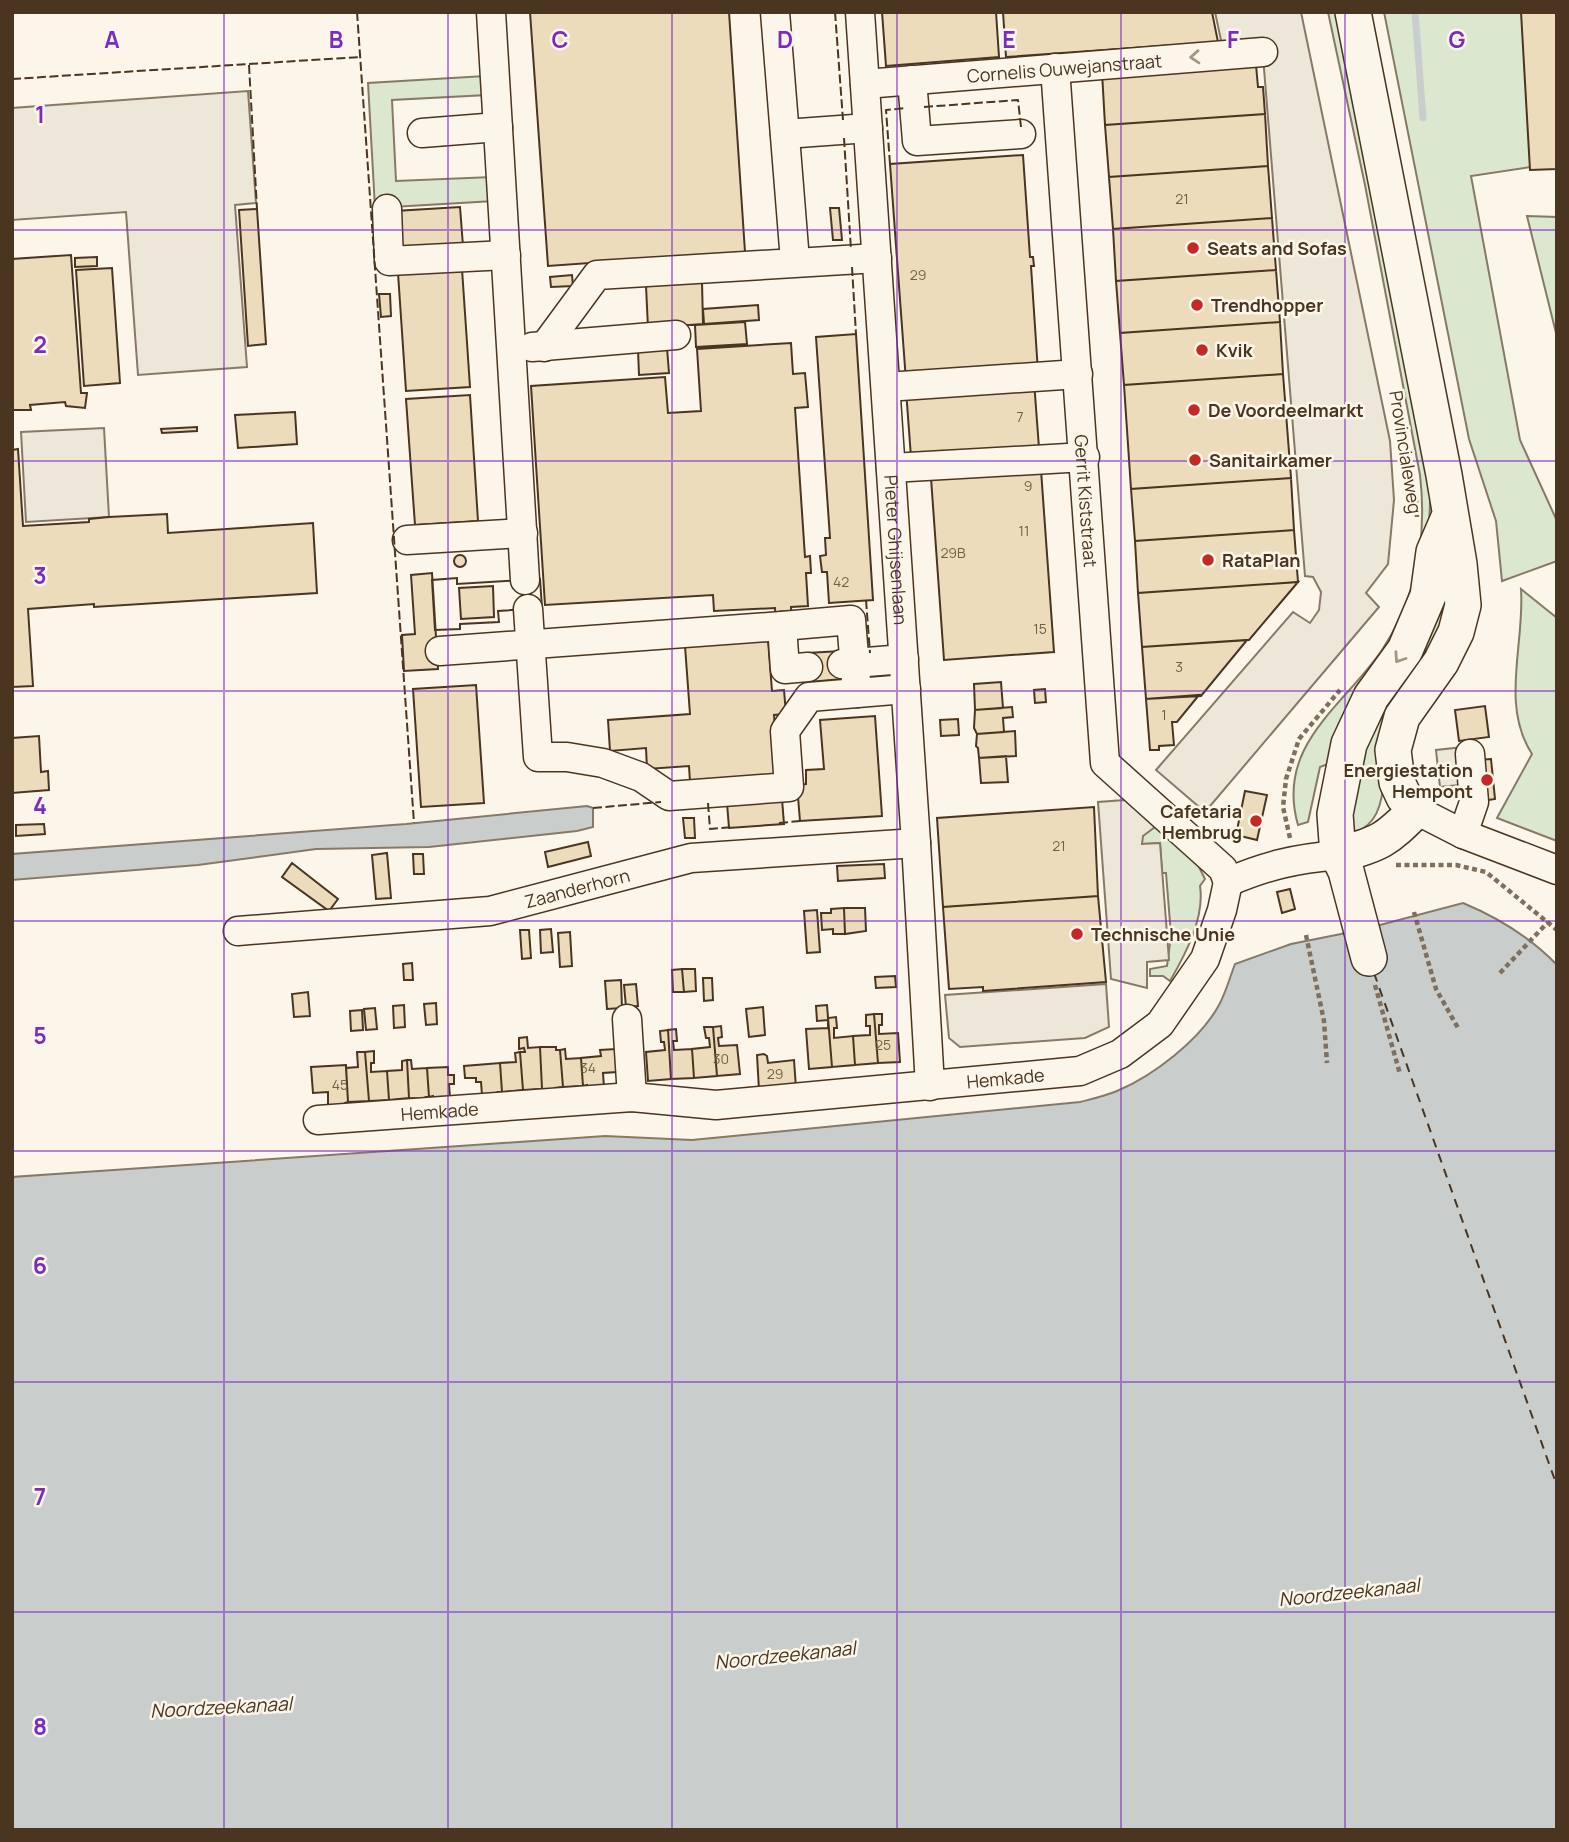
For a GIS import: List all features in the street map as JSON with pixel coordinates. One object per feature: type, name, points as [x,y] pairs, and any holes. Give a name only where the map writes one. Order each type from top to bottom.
[{"type":"main road","name":"Provincialeweg","points":[[1353,12],[1434,517],[1434,552],[1428,596],[1405,650],[1371,697],[1349,744],[1335,814],[1338,855],[1346,872],[1371,969]]},
{"type":"main road","name":"Provincialeweg","points":[[1416,810],[1404,797],[1397,782],[1393,750],[1402,717],[1441,662],[1456,632],[1463,605],[1459,564],[1434,517]]},
{"type":"main road","points":[[1338,855],[1373,846],[1392,834],[1416,810]]},
{"type":"street","points":[[491,12],[525,580]]},
{"type":"street","points":[[775,12],[795,261]]},
{"type":"street","name":"Pieter Ghijsenlaan","points":[[860,12],[930,1086]]},
{"type":"street","name":"Cornelis Ouwejanstraat","points":[[865,85],[1263,52]]},
{"type":"street","name":"Gerrit Kiststraat","points":[[1055,68],[1105,763],[1223,869],[1228,882]]},
{"type":"street","points":[[912,80],[917,141],[1021,134]]},
{"type":"street","points":[[422,133],[498,127]]},
{"type":"street","points":[[785,134],[868,128]]},
{"type":"street","points":[[387,209],[389,261],[506,255]]},
{"type":"street","points":[[544,347],[597,275],[877,258]]},
{"type":"street","points":[[512,348],[676,335]]},
{"type":"street","points":[[886,387],[1078,374]]},
{"type":"street","points":[[891,468],[1085,457]]},
{"type":"street","points":[[407,540],[523,533]]},
{"type":"street","points":[[528,609],[538,757],[567,757],[603,763],[641,777],[669,796],[789,787],[785,731],[809,697],[906,689]]},
{"type":"street","points":[[440,651],[851,620],[849,664],[857,693]]},
{"type":"street","points":[[782,626],[785,669],[808,667]]},
{"type":"street","points":[[849,664],[904,659]]},
{"type":"street","points":[[1463,834],[1474,802],[1470,754]]},
{"type":"street","points":[[1416,810],[1463,834],[1557,870]]},
{"type":"street","name":"Zaanderhorn","points":[[237,931],[490,911],[691,858],[916,843]]},
{"type":"street","points":[[1228,882],[1264,867],[1296,859],[1338,855]]},
{"type":"street","name":"Hemkade","points":[[318,1120],[632,1097],[716,1105],[1080,1071],[1120,1055],[1160,1024],[1205,959],[1222,910],[1228,882]]},
{"type":"street","points":[[627,1018],[632,1097]]},
{"type":"path","name":"Provincialeweg","points":[[1415,489],[1434,517]]},
{"type":"path","points":[[1296,859],[1283,807],[1286,779],[1300,739],[1343,686]]},
{"type":"path","points":[[1395,865],[1456,865],[1486,872],[1557,930]]},
{"type":"path","points":[[1414,912],[1436,989],[1458,1028]]},
{"type":"path","points":[[1500,973],[1548,922]]},
{"type":"path","points":[[1306,935],[1324,1021],[1327,1063]]},
{"type":"path","points":[[1371,969],[1400,1074]]},
{"type":"green space","points":[[1328,12],[1340,12],[1431,479],[1428,551],[1418,588],[1328,764],[1320,767],[1308,822],[1298,825],[1293,797],[1296,772],[1304,749],[1317,728],[1367,670],[1394,630],[1404,609],[1417,566],[1422,521],[1420,475],[1365,185]]},
{"type":"green space","points":[[1384,12],[1557,12],[1557,163],[1471,176],[1520,440],[1557,521],[1557,561],[1502,581],[1496,521],[1469,439]]},
{"type":"green space","points":[[485,76],[487,95],[392,100],[396,181],[492,177],[494,201],[375,208],[368,83]]},
{"type":"green space","points":[[1527,216],[1557,217],[1557,337]]},
{"type":"green space","points":[[1521,589],[1557,618],[1557,841],[1497,818],[1532,754],[1517,715],[1516,673]]},
{"type":"green space","points":[[1450,597],[1383,787],[1378,810],[1364,828],[1349,833],[1353,775],[1436,600]]},
{"type":"green space","points":[[1155,827],[1198,865],[1205,879],[1200,886],[1197,923],[1170,981],[1163,976],[1150,976],[1150,969],[1167,966],[1171,935],[1166,873],[1162,873],[1160,843],[1142,844],[1142,836]]},
{"type":"shaded area","points":[[1215,12],[1301,12],[1390,441],[1394,500],[1388,564],[1366,593],[1379,607],[1205,812],[1156,770],[1293,612],[1310,623],[1319,610],[1321,592],[1313,577],[1305,576],[1262,44],[1222,45]]},
{"type":"shaded area","points":[[248,91],[256,203],[235,205],[247,367],[138,375],[126,212],[12,220],[12,108]]},
{"type":"shaded area","points":[[104,428],[109,517],[26,522],[21,432]]},
{"type":"shaded area","points":[[1474,746],[1459,785],[1440,787],[1436,750]]},
{"type":"shaded area","points":[[1125,800],[1155,827],[1143,836],[1142,844],[1160,843],[1169,960],[1147,962],[1147,988],[1111,979],[1098,802]]},
{"type":"shaded area","points":[[1106,984],[1109,1027],[1085,1038],[960,1047],[949,1038],[945,995]]},
{"type":"water","points":[[587,806],[593,808],[593,827],[577,831],[429,847],[316,849],[198,865],[12,880],[12,854],[406,824]]},
{"type":"water","name":"Noordzeekanaal","points":[[1463,903],[1513,929],[1557,965],[1557,1830],[12,1830],[12,1177],[605,1136],[692,1140],[1080,1102],[1131,1084],[1188,1044],[1219,1005],[1235,964],[1291,944],[1361,930]]},
{"type":"building","points":[[530,12],[729,12],[745,252],[548,266]]},
{"type":"building","points":[[882,12],[996,12],[999,57],[886,66]]},
{"type":"building","points":[[1003,12],[1212,12],[1218,42],[1006,57]]},
{"type":"building","points":[[1521,12],[1557,12],[1557,169],[1530,170]]},
{"type":"building","points":[[1256,65],[1258,87],[1263,87],[1265,114],[1105,125],[1102,72]]},
{"type":"building","points":[[1265,114],[1268,166],[1109,177],[1105,125]]},
{"type":"building","points":[[1023,155],[1030,257],[1033,257],[1034,266],[1031,266],[1038,372],[906,381],[890,164]]},
{"type":"building","points":[[1268,166],[1272,218],[1113,229],[1109,177]]},
{"type":"building","points":[[460,207],[463,246],[397,251],[395,211]]},
{"type":"building","points":[[830,208],[839,208],[842,240],[833,240]]},
{"type":"building","points":[[257,209],[266,344],[248,346],[239,210]]},
{"type":"building","points":[[1272,218],[1276,270],[1116,281],[1113,229]]},
{"type":"building","points":[[71,255],[81,393],[87,393],[85,408],[66,406],[65,402],[30,405],[31,410],[12,410],[12,259]]},
{"type":"building","points":[[97,257],[97,266],[75,267],[75,258]]},
{"type":"building","points":[[112,268],[120,383],[84,386],[76,270]]},
{"type":"building","points":[[462,269],[470,387],[406,391],[398,273]]},
{"type":"building","points":[[1276,270],[1280,322],[1120,333],[1116,281]]},
{"type":"building","points":[[572,275],[573,286],[551,287],[550,277]]},
{"type":"building","points":[[702,282],[703,324],[648,328],[646,286]]},
{"type":"building","points":[[379,294],[390,294],[391,316],[381,317]]},
{"type":"building","points":[[758,305],[759,320],[704,324],[703,309]]},
{"type":"building","points":[[745,322],[747,344],[696,347],[695,325]]},
{"type":"building","points":[[1280,322],[1283,374],[1124,385],[1120,333]]},
{"type":"building","points":[[856,334],[873,600],[829,603],[827,572],[822,572],[820,556],[826,555],[825,538],[830,538],[816,337]]},
{"type":"building","points":[[791,343],[793,374],[805,373],[808,407],[795,408],[805,557],[810,556],[811,573],[806,573],[808,606],[791,607],[792,623],[776,624],[775,608],[714,611],[713,595],[545,605],[531,386],[665,377],[668,413],[701,411],[697,349]]},
{"type":"building","points":[[667,348],[669,373],[639,375],[638,350]]},
{"type":"building","points":[[1283,374],[1291,478],[1131,489],[1124,385]]},
{"type":"building","points":[[1034,381],[1039,448],[911,457],[906,390]]},
{"type":"building","points":[[470,395],[478,521],[415,525],[406,399]]},
{"type":"building","points":[[295,412],[297,444],[238,448],[235,415]]},
{"type":"building","points":[[197,427],[197,431],[162,433],[161,429]]},
{"type":"building","points":[[18,449],[23,526],[167,514],[168,533],[313,523],[317,593],[28,609],[33,686],[12,687],[12,450]]},
{"type":"building","points":[[1041,470],[1054,652],[944,660],[931,478]]},
{"type":"building","points":[[1291,478],[1294,530],[1135,541],[1131,489]]},
{"type":"building","points":[[1294,530],[1298,582],[1138,593],[1135,541]]},
{"type":"building","points":[[455,556],[465,556],[465,566],[455,566]]},
{"type":"building","points":[[432,573],[438,669],[404,671],[402,635],[415,634],[411,575]]},
{"type":"building","points":[[457,578],[457,584],[540,579],[542,608],[498,611],[499,622],[460,624],[460,629],[435,630],[432,580]],"holes":[[[493,586],[494,617],[461,619],[459,588]]]},
{"type":"building","points":[[457,578],[457,584],[540,579],[542,608],[498,611],[499,622],[460,624],[460,629],[435,630],[432,580]]},
{"type":"building","points":[[1298,582],[1249,640],[1142,647],[1138,593]]},
{"type":"building","points":[[768,640],[772,691],[784,690],[786,714],[774,715],[779,776],[690,782],[689,766],[647,769],[646,748],[610,751],[608,720],[690,714],[685,646]]},
{"type":"building","points":[[1247,640],[1201,696],[1146,699],[1142,647]]},
{"type":"building","points":[[841,651],[843,679],[809,682],[807,653]]},
{"type":"building","points":[[1001,682],[1003,708],[975,710],[974,684]]},
{"type":"building","points":[[476,685],[484,803],[421,807],[413,689]]},
{"type":"building","points":[[1045,689],[1046,702],[1035,703],[1034,690]]},
{"type":"building","points":[[1199,695],[1177,722],[1172,722],[1174,745],[1150,750],[1146,699]]},
{"type":"building","points":[[1485,706],[1489,737],[1459,741],[1455,710]]},
{"type":"building","points":[[1012,707],[1013,717],[1003,718],[1004,732],[977,734],[974,728],[975,710]]},
{"type":"building","points":[[875,716],[882,816],[800,821],[797,785],[806,784],[806,770],[824,769],[820,720]]},
{"type":"building","points":[[958,719],[959,735],[941,736],[940,720]]},
{"type":"building","points":[[1015,731],[1016,756],[979,758],[977,734]]},
{"type":"building","points":[[39,736],[41,772],[48,771],[49,790],[12,793],[12,738]]},
{"type":"building","points":[[1006,756],[1008,782],[981,783],[979,758]]},
{"type":"building","name":"Energiestation Hempont","points":[[1491,759],[1495,799],[1482,801],[1478,760]]},
{"type":"building","points":[[1245,791],[1267,795],[1257,840],[1236,835]]},
{"type":"building","points":[[782,799],[784,824],[729,828],[727,803]]},
{"type":"building","points":[[1094,807],[1098,896],[943,907],[937,818]]},
{"type":"building","points":[[683,818],[694,818],[695,838],[685,838]]},
{"type":"building","points":[[44,824],[45,834],[16,836],[16,825]]},
{"type":"building","points":[[588,842],[591,856],[548,867],[545,852]]},
{"type":"building","points":[[387,853],[391,898],[376,899],[372,855]]},
{"type":"building","points":[[413,854],[423,854],[424,874],[414,874]]},
{"type":"building","points":[[292,863],[338,899],[329,911],[282,877]]},
{"type":"building","points":[[884,864],[885,878],[838,881],[837,866]]},
{"type":"building","points":[[1290,889],[1295,909],[1282,913],[1277,892]]},
{"type":"building","points":[[1098,896],[1106,982],[983,991],[983,987],[949,989],[943,907]]},
{"type":"building","points":[[844,908],[865,908],[866,931],[845,934]]},
{"type":"building","points":[[844,908],[845,934],[833,934],[833,929],[822,930],[821,913],[831,913],[831,909]]},
{"type":"building","points":[[817,910],[820,952],[807,953],[804,911]]},
{"type":"building","points":[[551,929],[553,952],[541,953],[540,930]]},
{"type":"building","points":[[520,930],[529,930],[531,958],[522,959]]},
{"type":"building","points":[[570,932],[572,966],[560,967],[558,933]]},
{"type":"building","points":[[412,963],[413,980],[404,980],[403,964]]},
{"type":"building","points":[[682,969],[695,969],[696,991],[684,992]]},
{"type":"building","points":[[682,969],[684,992],[673,992],[672,970]]},
{"type":"building","points":[[895,976],[896,987],[876,988],[875,977]]},
{"type":"building","points":[[703,978],[712,978],[713,1000],[704,1001]]},
{"type":"building","points":[[621,980],[622,1008],[607,1009],[605,981]]},
{"type":"building","points":[[636,984],[638,1006],[626,1007],[624,985]]},
{"type":"building","points":[[308,992],[310,1016],[294,1017],[292,994]]},
{"type":"building","points":[[436,1003],[437,1024],[426,1025],[424,1004]]},
{"type":"building","points":[[404,1005],[405,1027],[394,1028],[393,1006]]},
{"type":"building","points":[[827,1005],[832,1067],[809,1069],[806,1029],[828,1028],[828,1020],[817,1021],[816,1006]]},
{"type":"building","points":[[763,1007],[765,1035],[749,1037],[746,1009]]},
{"type":"building","points":[[375,1008],[377,1029],[366,1030],[364,1009]]},
{"type":"building","points":[[362,1010],[363,1030],[351,1031],[350,1011]]},
{"type":"building","points":[[874,1014],[878,1063],[855,1065],[853,1036],[870,1035],[870,1026],[866,1026],[866,1015]]},
{"type":"building","points":[[874,1014],[882,1014],[879,1034],[898,1033],[900,1062],[878,1063]]},
{"type":"building","points":[[836,1017],[834,1038],[853,1036],[855,1065],[832,1067],[828,1018]]},
{"type":"building","points":[[721,1026],[719,1046],[737,1045],[740,1074],[717,1076],[713,1027]]},
{"type":"building","points":[[704,1027],[713,1027],[717,1076],[694,1078],[692,1049],[710,1047]]},
{"type":"building","points":[[676,1029],[677,1041],[673,1041],[674,1050],[692,1049],[694,1078],[671,1079],[668,1030]]},
{"type":"building","points":[[668,1030],[671,1079],[648,1081],[646,1052],[665,1050],[660,1031]]},
{"type":"building","points":[[527,1037],[528,1048],[540,1047],[542,1089],[523,1090],[520,1052],[525,1052],[524,1048],[519,1049],[519,1038]]},
{"type":"building","points":[[540,1047],[556,1047],[556,1050],[560,1050],[563,1087],[555,1090],[542,1089]]},
{"type":"building","points":[[565,1049],[566,1059],[581,1058],[583,1086],[563,1087],[560,1050]]},
{"type":"building","points":[[616,1049],[617,1072],[603,1073],[604,1087],[583,1086],[581,1058],[601,1056],[600,1050]]},
{"type":"building","points":[[374,1051],[371,1072],[387,1071],[389,1100],[369,1101],[365,1052]]},
{"type":"building","points":[[357,1052],[365,1052],[369,1101],[348,1102],[346,1068],[358,1067]]},
{"type":"building","points":[[520,1052],[523,1090],[502,1092],[500,1063],[516,1062],[515,1053]]},
{"type":"building","points":[[764,1054],[768,1063],[794,1060],[796,1088],[759,1090],[757,1055]]},
{"type":"building","points":[[407,1060],[411,1060],[412,1069],[427,1068],[427,1099],[409,1098]]},
{"type":"building","points":[[407,1060],[409,1098],[389,1100],[387,1071],[402,1070],[402,1061]]},
{"type":"building","points":[[500,1063],[502,1092],[498,1092],[499,1094],[482,1095],[481,1082],[476,1082],[476,1078],[465,1078],[464,1066]]},
{"type":"building","points":[[346,1065],[348,1102],[345,1105],[328,1106],[328,1092],[313,1093],[311,1067]]},
{"type":"building","points":[[448,1067],[448,1075],[454,1075],[454,1084],[449,1084],[450,1098],[429,1097],[427,1068]]},
{"type":"waterway","points":[[1415,12],[1423,118]]},
{"type":"ferry route","points":[[1374,973],[1557,1486]]},
{"type":"fence","points":[[357,12],[414,823]]},
{"type":"fence","points":[[835,12],[843,120]]},
{"type":"fence","points":[[12,79],[360,57],[360,54]]},
{"type":"fence","points":[[249,65],[257,209]]},
{"type":"fence","points":[[924,107],[1018,100],[1021,127]]},
{"type":"fence","points":[[890,164],[886,110],[906,108]]},
{"type":"fence","points":[[844,138],[851,250]]},
{"type":"fence","points":[[852,267],[856,334]]},
{"type":"fence","points":[[866,600],[870,653]]},
{"type":"fence","points":[[593,808],[661,802]]},
{"type":"fence","points":[[708,803],[710,829],[734,827]]},
{"type":"fence","points":[[779,823],[800,821]]},
{"type":"place","name":"Seats and Sofas","points":[[1193,248]]},
{"type":"place","name":"Trendhopper","points":[[1197,305]]},
{"type":"place","name":"Kvik","points":[[1202,350]]},
{"type":"place","name":"De Voordeelmarkt","points":[[1194,410]]},
{"type":"place","name":"Sanitairkamer","points":[[1195,460]]},
{"type":"place","name":"RataPlan","points":[[1208,560]]},
{"type":"place","name":"Energiestation Hempont","points":[[1487,780]]},
{"type":"place","name":"Cafetaria Hembrug","points":[[1256,821]]},
{"type":"place","name":"Technische Unie","points":[[1077,934]]}]
